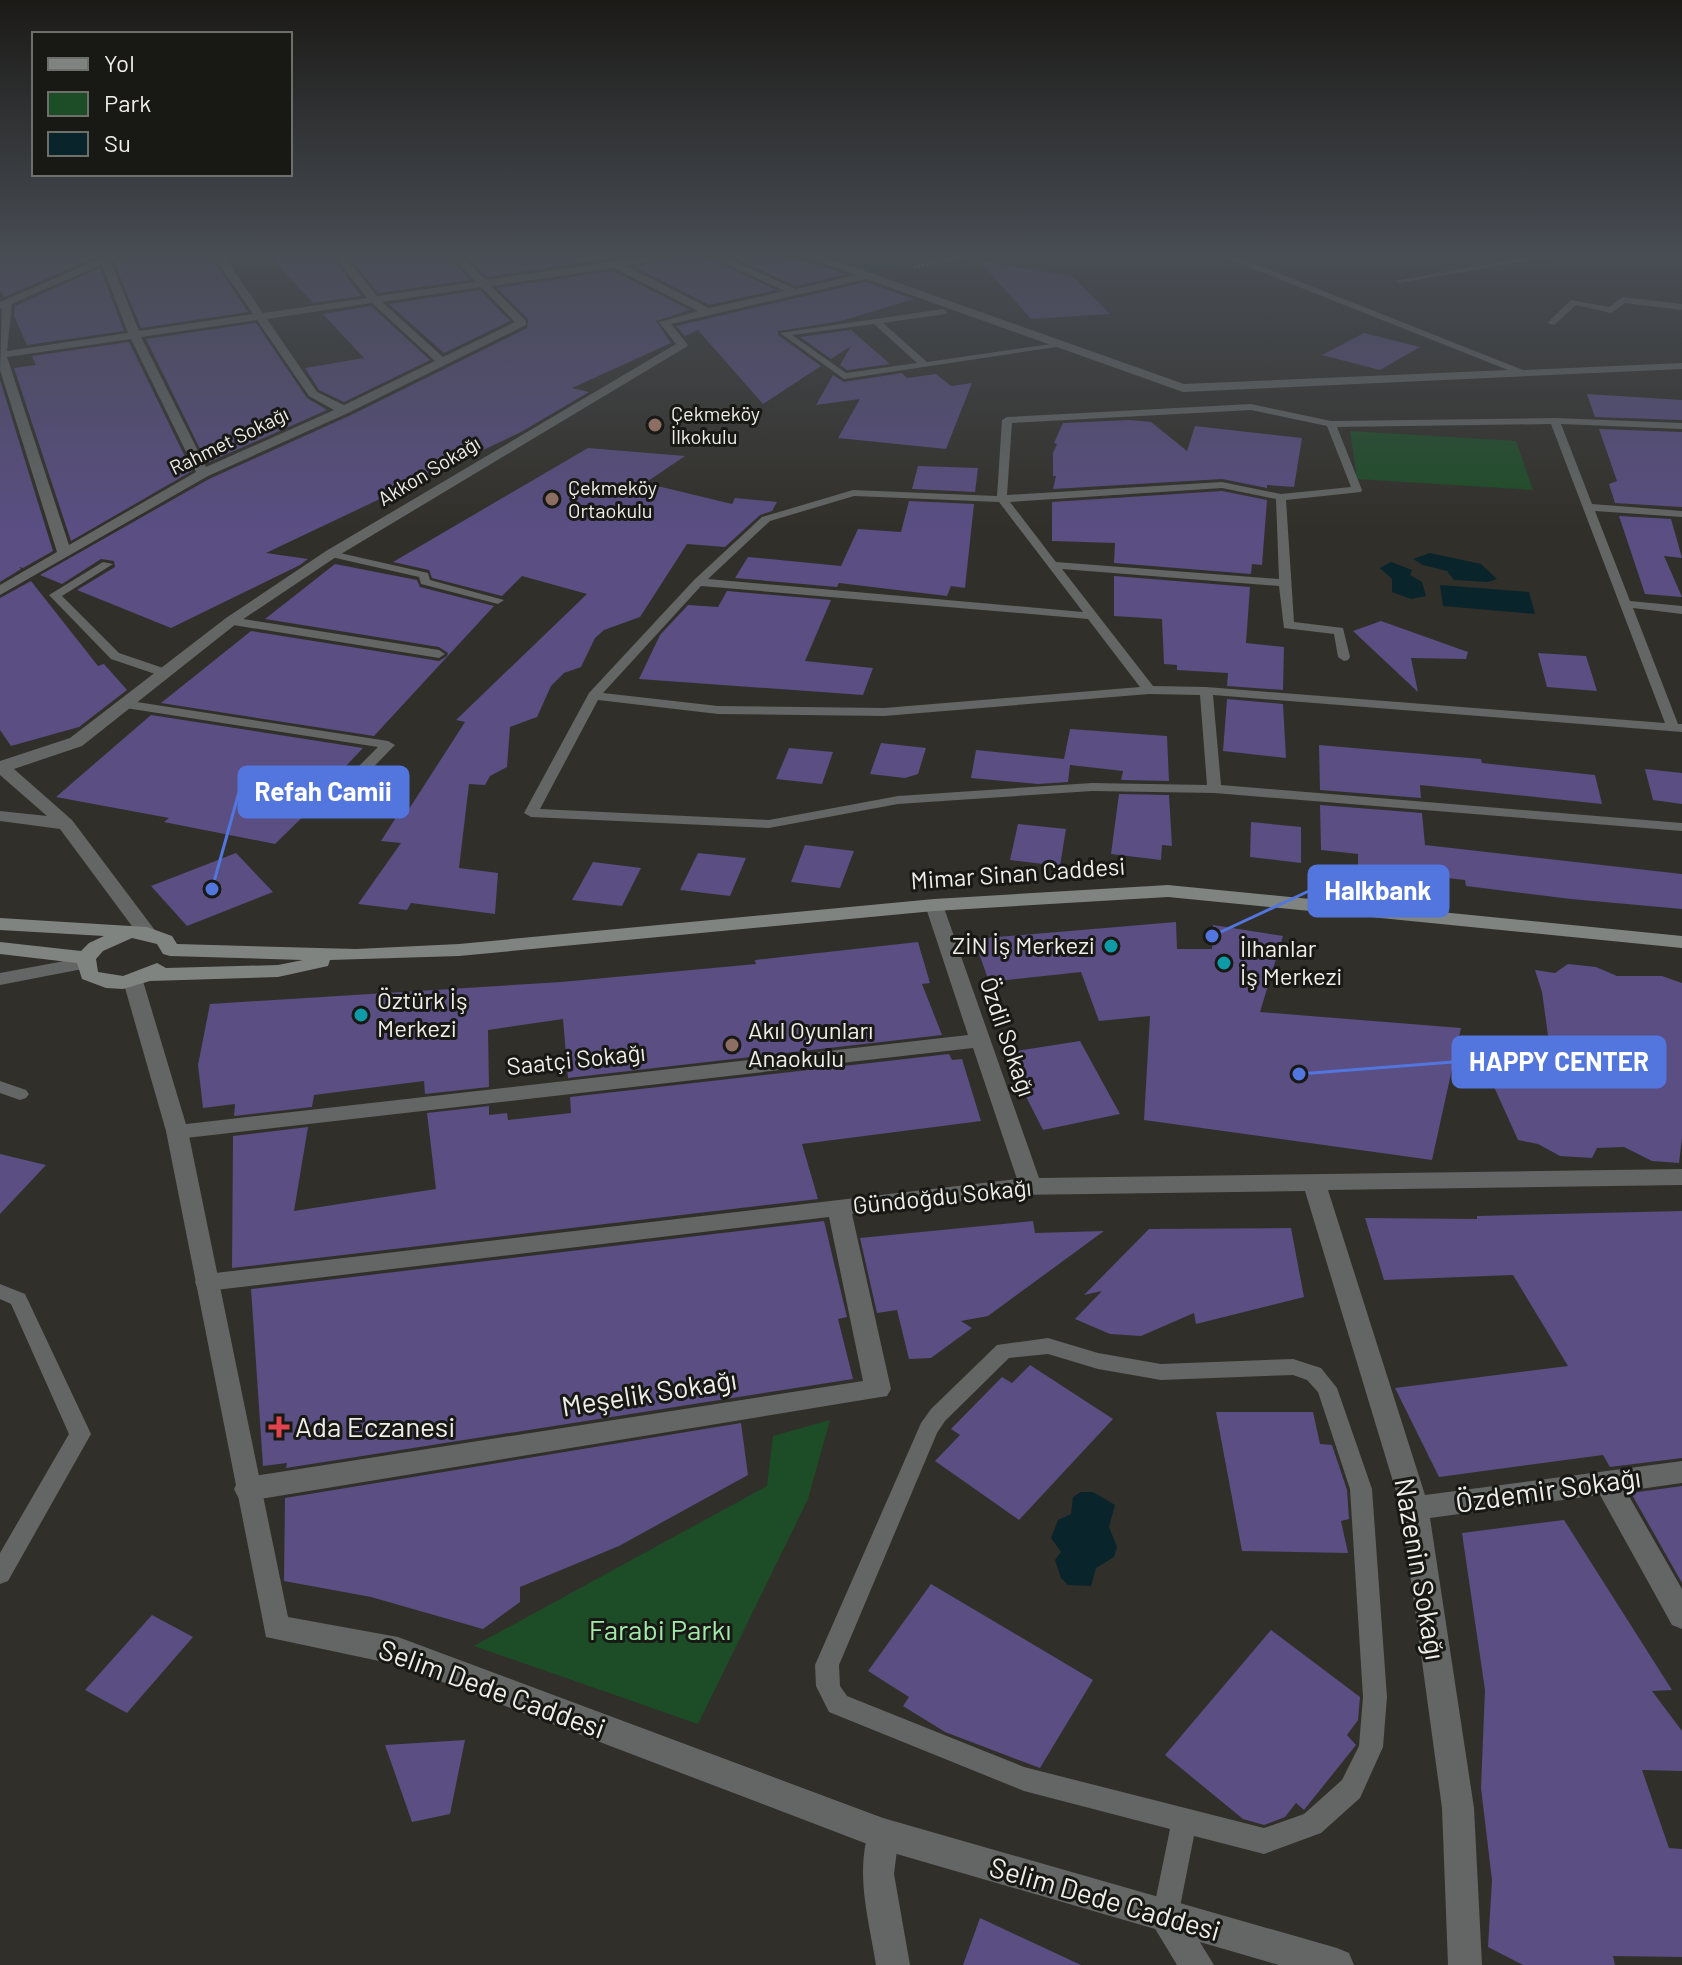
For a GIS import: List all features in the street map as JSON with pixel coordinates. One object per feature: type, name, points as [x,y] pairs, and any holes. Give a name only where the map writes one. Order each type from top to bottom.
[{"type":"main road","name":"Mimar Sinan Caddesi","points":[[170,950],[356,955],[459,950],[934,905],[1168,891],[1682,942]]},
{"type":"main road","points":[[0,924],[139,933],[165,940],[170,950],[166,961],[140,978]]},
{"type":"main road","points":[[86,961],[108,940],[139,933]]},
{"type":"main road","name":"Mimar Sinan Caddesi","points":[[0,948],[86,961],[89,975],[97,980],[278,971],[356,955]]},
{"type":"street","points":[[59,347],[0,355],[65,554]]},
{"type":"street","points":[[140,347],[203,473]]},
{"type":"street","points":[[280,347],[313,394],[344,410]]},
{"type":"street","points":[[425,347],[441,361]]},
{"type":"street","name":"Rahmet Sokağı","points":[[0,591],[203,473],[344,410],[471,347]]},
{"type":"street","name":"Akkon Sokağı","points":[[1,767],[76,742],[231,621],[331,554],[679,347]]},
{"type":"street","points":[[1070,347],[1183,388],[1682,366]]},
{"type":"street","points":[[1457,347],[1524,373]]},
{"type":"street","points":[[1,767],[66,824],[139,933]]},
{"type":"street","points":[[0,816],[66,824]]},
{"type":"street","name":"Özdil Sokağı","points":[[934,905],[1031,1187]]},
{"type":"street","points":[[0,979],[86,961]]},
{"type":"street","name":"Selim Dede Caddesi","points":[[140,978],[177,1131],[276,1628],[398,1651],[883,1834],[1337,1965]]},
{"type":"street","name":"Saatçi Sokağı","points":[[177,1131],[981,1040]]},
{"type":"street","name":"Gündoğdu Sokağı","points":[[207,1282],[1031,1187],[1682,1177]]},
{"type":"street","name":"Nazenin Sokağı","points":[[1315,1185],[1415,1508],[1458,1808],[1465,1965]]},
{"type":"street","name":"Meşelik Sokağı","points":[[248,1489],[878,1389],[839,1208]]},
{"type":"street","name":"Özdemir Sokağı","points":[[1415,1508],[1682,1472]]},
{"type":"street","points":[[1607,1482],[1682,1616]]},
{"type":"street","points":[[883,1834],[878,1874],[893,1965]]},
{"type":"street","points":[[1165,1917],[1197,1965]]},
{"type":"lane","points":[[803,347],[844,376],[1053,347]]},
{"type":"lane","points":[[905,347],[925,365]]},
{"type":"lane","points":[[1149,690],[1002,499],[1007,420],[1251,407],[1331,424],[1555,421],[1682,426]]},
{"type":"lane","points":[[594,696],[718,710],[884,712],[1149,690],[1206,691],[1677,728],[1625,604],[1555,421]]},
{"type":"lane","points":[[1331,424],[1357,490],[1281,497],[1222,485],[1002,499],[853,493],[766,519],[698,582],[594,696],[531,813],[769,824],[898,800],[1092,787],[1214,789],[1682,827]]},
{"type":"lane","points":[[1281,497],[1288,625],[1339,631],[1344,657]]},
{"type":"lane","points":[[1588,507],[1682,514]]},
{"type":"lane","points":[[331,554],[424,575],[425,582],[498,600]]},
{"type":"lane","points":[[107,564],[55,595],[115,656],[165,673]]},
{"type":"lane","points":[[1053,565],[1285,583]]},
{"type":"lane","points":[[698,582],[1093,616]]},
{"type":"lane","points":[[1625,604],[1682,610]]},
{"type":"lane","points":[[231,621],[439,654]]},
{"type":"lane","points":[[1206,691],[1214,789]]},
{"type":"lane","points":[[124,704],[388,745],[336,797]]},
{"type":"lane","points":[[0,1087],[20,1094]]},
{"type":"lane","points":[[0,1291],[18,1299],[80,1434],[0,1574]]},
{"type":"lane","points":[[1048,1346],[1110,1364],[1161,1372],[1293,1367],[1314,1374],[1327,1388],[1361,1489],[1375,1697],[1371,1747],[1351,1789],[1336,1807],[1312,1824],[1283,1836],[1264,1841],[1184,1823],[1024,1779],[838,1704],[828,1687],[827,1665],[920,1444],[938,1415],[1004,1351],[1048,1346]]},
{"type":"lane","points":[[1165,1917],[1184,1823]]},
{"type":"green space","points":[[1350,431],[1516,441],[1533,490],[1357,479]]},
{"type":"green space","name":"Farabi Parkı","points":[[830,1420],[808,1499],[698,1724],[474,1646],[767,1486],[773,1436]]},
{"type":"water","points":[[1430,553],[1481,564],[1497,579],[1488,582],[1454,580],[1447,571],[1413,559]]},
{"type":"water","points":[[1391,562],[1412,570],[1410,575],[1422,582],[1426,596],[1411,599],[1392,592],[1392,579],[1380,568]]},
{"type":"water","points":[[1440,585],[1529,592],[1535,614],[1443,606]]},
{"type":"water","points":[[1081,1492],[1093,1492],[1115,1505],[1109,1527],[1117,1547],[1114,1557],[1096,1568],[1091,1586],[1068,1585],[1061,1578],[1055,1560],[1061,1552],[1051,1538],[1058,1520],[1071,1514],[1073,1497]]},
{"type":"building","points":[[96,347],[131,347],[192,471],[71,541],[14,368],[36,365],[32,356]]},
{"type":"building","points":[[150,347],[272,347],[307,398],[327,410],[207,463]]},
{"type":"building","points":[[353,347],[415,347],[430,360],[344,402],[319,390],[305,368],[364,358]]},
{"type":"building","points":[[437,347],[457,347],[444,353]]},
{"type":"building","points":[[489,347],[663,347],[572,388],[589,392],[521,432],[266,553],[308,559],[171,628],[77,590],[115,567],[114,561],[101,559],[62,584],[40,575],[209,479],[349,416]]},
{"type":"building","points":[[713,347],[794,347],[821,366],[763,404]]},
{"type":"building","points":[[814,347],[850,347],[831,359]]},
{"type":"building","points":[[851,347],[870,347],[890,364],[847,370],[840,365]]},
{"type":"building","points":[[1338,347],[1420,347],[1380,370],[1322,355]]},
{"type":"building","points":[[902,373],[907,378],[936,374],[951,386],[972,383],[946,449],[838,438],[860,399],[816,405],[833,375],[844,382]]},
{"type":"building","points":[[0,380],[53,551],[23,568],[19,567],[21,569],[0,582]]},
{"type":"building","points":[[1587,394],[1682,400],[1682,420],[1595,417]]},
{"type":"building","points":[[1151,422],[1187,451],[1195,426],[1302,438],[1294,487],[1267,485],[1267,488],[1222,479],[1053,489],[1056,476],[1053,476],[1053,453],[1057,444],[1054,443],[1063,423]]},
{"type":"building","points":[[1599,429],[1682,432],[1682,507],[1615,503],[1609,484],[1617,481]]},
{"type":"building","points":[[588,448],[685,456],[645,483],[732,504],[735,498],[777,502],[772,511],[760,515],[725,547],[687,544],[640,617],[604,630],[595,638],[581,667],[564,673],[551,686],[537,717],[510,727],[507,767],[490,776],[485,785],[469,784],[459,868],[498,873],[495,914],[411,903],[407,910],[358,904],[401,843],[381,841],[402,808],[409,809],[465,722],[456,720],[587,594],[522,576],[502,596],[432,578],[429,570],[393,562]]},
{"type":"building","points":[[918,466],[978,468],[975,492],[912,489]]},
{"type":"building","points":[[1222,491],[1267,500],[1262,565],[1252,564],[1251,574],[1114,563],[1115,543],[1052,541],[1052,502]]},
{"type":"building","points":[[909,501],[974,504],[965,588],[951,586],[947,596],[839,583],[837,587],[735,578],[748,557],[841,566],[858,529],[901,532]]},
{"type":"building","points":[[1619,516],[1671,519],[1682,558],[1664,556],[1682,597],[1645,594]]},
{"type":"building","points":[[335,564],[417,580],[420,587],[494,606],[374,736],[161,703],[251,631],[439,661],[447,656],[448,653],[439,647],[265,619]]},
{"type":"building","points":[[1114,576],[1250,587],[1246,643],[1284,647],[1283,690],[1227,686],[1228,673],[1177,670],[1177,665],[1164,664],[1162,619],[1114,616]]},
{"type":"building","points":[[31,581],[98,666],[104,664],[127,690],[79,727],[11,746],[0,730],[0,598]]},
{"type":"building","points":[[727,591],[831,600],[805,661],[873,668],[863,695],[639,679],[660,635],[688,605],[718,607]]},
{"type":"building","points":[[1381,621],[1468,652],[1466,659],[1411,658],[1418,692],[1353,631]]},
{"type":"building","points":[[1538,653],[1586,656],[1597,691],[1547,687]]},
{"type":"building","points":[[1227,699],[1283,704],[1286,758],[1223,751]]},
{"type":"building","points":[[151,715],[363,748],[314,800],[319,801],[275,844],[164,822],[169,818],[56,797]]},
{"type":"building","points":[[1070,729],[1167,736],[1169,781],[1121,780],[1123,771],[1070,765],[1068,782],[1038,784],[971,778],[976,750],[1064,759]]},
{"type":"building","points":[[881,743],[926,748],[918,774],[905,778],[870,774]]},
{"type":"building","points":[[1319,745],[1481,759],[1482,763],[1595,775],[1602,804],[1420,785],[1421,798],[1320,790]]},
{"type":"building","points":[[789,748],[833,752],[822,784],[776,779]]},
{"type":"building","points":[[1645,769],[1682,773],[1682,804],[1653,800]]},
{"type":"building","points":[[1119,794],[1169,795],[1172,846],[1162,845],[1161,860],[1111,854]]},
{"type":"building","points":[[1320,805],[1422,813],[1425,845],[1682,874],[1682,909],[1466,886],[1465,880],[1358,868],[1358,854],[1321,850]]},
{"type":"building","points":[[1251,822],[1301,827],[1301,863],[1250,857]]},
{"type":"building","points":[[1018,824],[1066,829],[1060,866],[1010,860]]},
{"type":"building","points":[[805,845],[854,851],[840,888],[791,882]]},
{"type":"building","points":[[236,853],[273,892],[187,926],[151,886]]},
{"type":"building","points":[[698,853],[746,858],[730,896],[680,890]]},
{"type":"building","points":[[593,862],[641,868],[622,906],[572,900]]},
{"type":"building","points":[[1176,922],[1177,949],[1212,949],[1213,925],[1283,936],[1260,1012],[1461,1028],[1432,1160],[1144,1120],[1150,1016],[1099,1021],[1081,972],[989,982],[974,939]]},
{"type":"building","points":[[918,942],[930,983],[922,984],[942,1035],[568,1078],[563,1019],[488,1030],[489,1087],[425,1094],[424,1081],[314,1095],[312,1107],[234,1116],[235,1104],[203,1108],[198,1065],[210,1004],[561,982],[756,964],[755,960]]},
{"type":"building","points":[[1568,964],[1596,967],[1617,976],[1662,976],[1682,983],[1682,1138],[1679,1163],[1652,1161],[1624,1147],[1597,1148],[1592,1158],[1560,1156],[1538,1144],[1518,1140],[1490,1078],[1506,1075],[1514,1065],[1552,1064],[1542,992],[1535,970],[1555,973]]},
{"type":"building","points":[[1080,1041],[1120,1114],[1043,1130],[1004,1053]]},
{"type":"building","points":[[949,1054],[952,1060],[962,1059],[981,1121],[802,1144],[818,1199],[232,1268],[233,1136],[308,1127],[294,1211],[436,1189],[427,1113],[489,1106],[489,1115],[507,1113],[508,1120],[571,1113],[570,1097]]},
{"type":"building","points":[[0,1154],[46,1165],[0,1214]]},
{"type":"building","points":[[1682,1211],[1682,1458],[1610,1467],[1603,1455],[1439,1477],[1395,1388],[1568,1366],[1513,1275],[1384,1280],[1365,1218],[1477,1219],[1477,1216]]},
{"type":"building","points":[[824,1221],[847,1317],[838,1319],[853,1379],[286,1468],[287,1463],[263,1466],[251,1289]]},
{"type":"building","points":[[1033,1221],[1035,1233],[1104,1231],[988,1316],[961,1321],[972,1328],[931,1358],[909,1359],[897,1310],[877,1313],[860,1238]]},
{"type":"building","points":[[1291,1228],[1304,1297],[1196,1324],[1194,1313],[1141,1336],[1110,1334],[1075,1319],[1102,1291],[1084,1295],[1149,1229]]},
{"type":"building","points":[[1030,1365],[1113,1419],[1019,1520],[935,1461],[960,1435],[951,1429],[1002,1377],[1012,1383]]},
{"type":"building","points":[[1216,1412],[1313,1412],[1320,1444],[1332,1445],[1347,1490],[1349,1519],[1341,1521],[1348,1553],[1242,1551]]},
{"type":"building","points":[[741,1423],[748,1475],[619,1546],[520,1587],[520,1602],[483,1629],[371,1597],[284,1581],[285,1498]]},
{"type":"building","points":[[1682,1486],[1682,1583],[1631,1493]]},
{"type":"building","points":[[1564,1520],[1672,1690],[1652,1691],[1682,1731],[1682,1771],[1642,1770],[1669,1848],[1682,1849],[1682,1957],[1613,1956],[1615,1965],[1523,1965],[1488,1947],[1492,1880],[1481,1788],[1485,1690],[1462,1533]]},
{"type":"building","points":[[931,1584],[1093,1680],[1040,1768],[945,1732],[903,1706],[909,1697],[868,1671]]},
{"type":"building","points":[[152,1615],[193,1637],[127,1713],[85,1690]]},
{"type":"building","points":[[1271,1630],[1360,1697],[1358,1720],[1347,1735],[1356,1745],[1304,1810],[1296,1803],[1285,1817],[1264,1825],[1243,1819],[1165,1755]]},
{"type":"building","points":[[465,1740],[450,1814],[412,1822],[385,1745]]},
{"type":"building","points":[[980,1918],[1081,1965],[963,1965]]},
{"type":"place","name":"Çekmeköy İlkokulu","points":[[655,425]]},
{"type":"place","name":"Çekmeköy Ortaokulu","points":[[552,499]]},
{"type":"place","name":"Refah Camii","points":[[212,889]]},
{"type":"place","name":"Halkbank","points":[[1212,936]]},
{"type":"place","name":"ZİN İş Merkezi","points":[[1111,946]]},
{"type":"place","name":"İlhanlar İş Merkezi","points":[[1224,963]]},
{"type":"place","name":"Öztürk İş Merkezi","points":[[361,1015]]},
{"type":"place","name":"Akıl Oyunları Anaokulu","points":[[732,1045]]},
{"type":"place","name":"HAPPY CENTER","points":[[1299,1074]]},
{"type":"place","name":"Ada Eczanesi","points":[[279,1427]]}]
